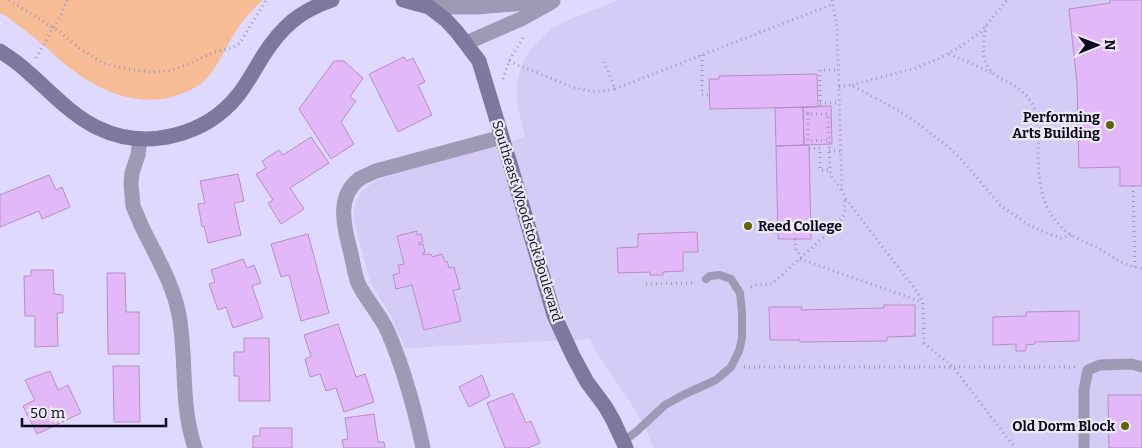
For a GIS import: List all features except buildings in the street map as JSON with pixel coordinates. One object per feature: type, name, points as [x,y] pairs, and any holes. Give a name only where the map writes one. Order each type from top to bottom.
[{"type":"main road","points":[[0,51],[29,72],[62,104],[83,120],[115,135],[156,139],[172,136],[200,126],[214,118],[238,96],[273,41],[284,28],[300,14],[332,0]]},
{"type":"main road","points":[[403,0],[429,7]]},
{"type":"main road","name":"Southeast Woodstock Boulevard","points":[[429,7],[446,20],[479,61],[554,315],[587,382],[609,413],[625,445]]},
{"type":"street","points":[[429,7],[476,7],[555,1]]},
{"type":"street","points":[[466,43],[521,20],[555,1]]},
{"type":"street","points":[[423,448],[406,381],[388,332],[358,282],[343,222],[343,209],[347,194],[360,178],[502,137]]},
{"type":"street","points":[[140,138],[138,154],[132,173],[132,206],[168,277],[177,307],[182,334],[185,395],[195,448]]},
{"type":"street","points":[[1084,448],[1084,390],[1088,370],[1100,365],[1132,364],[1142,367]]},
{"type":"lane","points":[[625,445],[665,405],[716,380],[731,367],[739,351],[742,338],[740,293],[731,280],[720,275],[710,276],[706,279]]},
{"type":"path","points":[[9,0],[103,63],[151,72],[187,65],[214,52],[232,48],[240,43],[266,0]]},
{"type":"path","points":[[29,72],[62,13],[67,0]]},
{"type":"path","points":[[839,87],[916,68],[948,53],[981,32],[1007,0]]},
{"type":"path","points":[[509,62],[574,88],[604,91],[615,89],[833,2],[837,27],[842,190]]},
{"type":"path","points":[[986,26],[983,48],[984,57],[993,73]]},
{"type":"path","points":[[502,85],[509,62],[528,31]]},
{"type":"path","points":[[948,53],[993,73],[1025,94],[1035,110],[1039,126],[1038,168],[1041,192],[1051,213],[1063,229],[1123,263],[1142,268]]},
{"type":"path","points":[[702,55],[702,95],[709,95]]},
{"type":"path","points":[[604,62],[615,89]]},
{"type":"path","points":[[839,70],[820,70],[820,105],[840,103]]},
{"type":"path","points":[[851,85],[904,114],[946,146],[962,160],[1000,206],[1016,217],[1046,233],[1061,238],[1072,235]]},
{"type":"path","points":[[807,107],[808,141],[829,140]]},
{"type":"path","points":[[808,114],[828,114],[831,176],[918,293],[923,302],[924,343],[953,367],[1015,448]]},
{"type":"path","points":[[809,149],[820,148],[820,170],[830,170]]},
{"type":"path","points":[[829,151],[841,151]]},
{"type":"path","points":[[1132,186],[1135,267]]},
{"type":"path","points":[[740,293],[756,285],[772,284],[801,258],[842,220],[845,197]]},
{"type":"path","points":[[795,239],[796,250],[801,258],[923,302]]},
{"type":"path","points":[[646,284],[699,282],[706,279]]},
{"type":"path","points":[[731,367],[1080,367],[1088,370]]},
{"type":"shaded area","points":[[0,0],[263,0],[241,24],[215,69],[201,84],[175,96],[145,100],[131,98],[104,89],[78,74],[34,37],[0,13]]},
{"type":"shaded area","name":"Reed College","points":[[619,0],[1142,0],[1142,448],[653,448],[638,414],[597,353],[590,339],[405,348],[390,314],[371,284],[354,222],[354,207],[360,193],[373,182],[380,179],[525,137],[517,104],[517,82],[523,62],[533,46],[552,28]]},
{"type":"place","name":"Performing Arts Building","points":[[1110,125]]},
{"type":"place","name":"Reed College","points":[[748,226]]},
{"type":"place","name":"Old Dorm Block","points":[[1125,426]]}]
